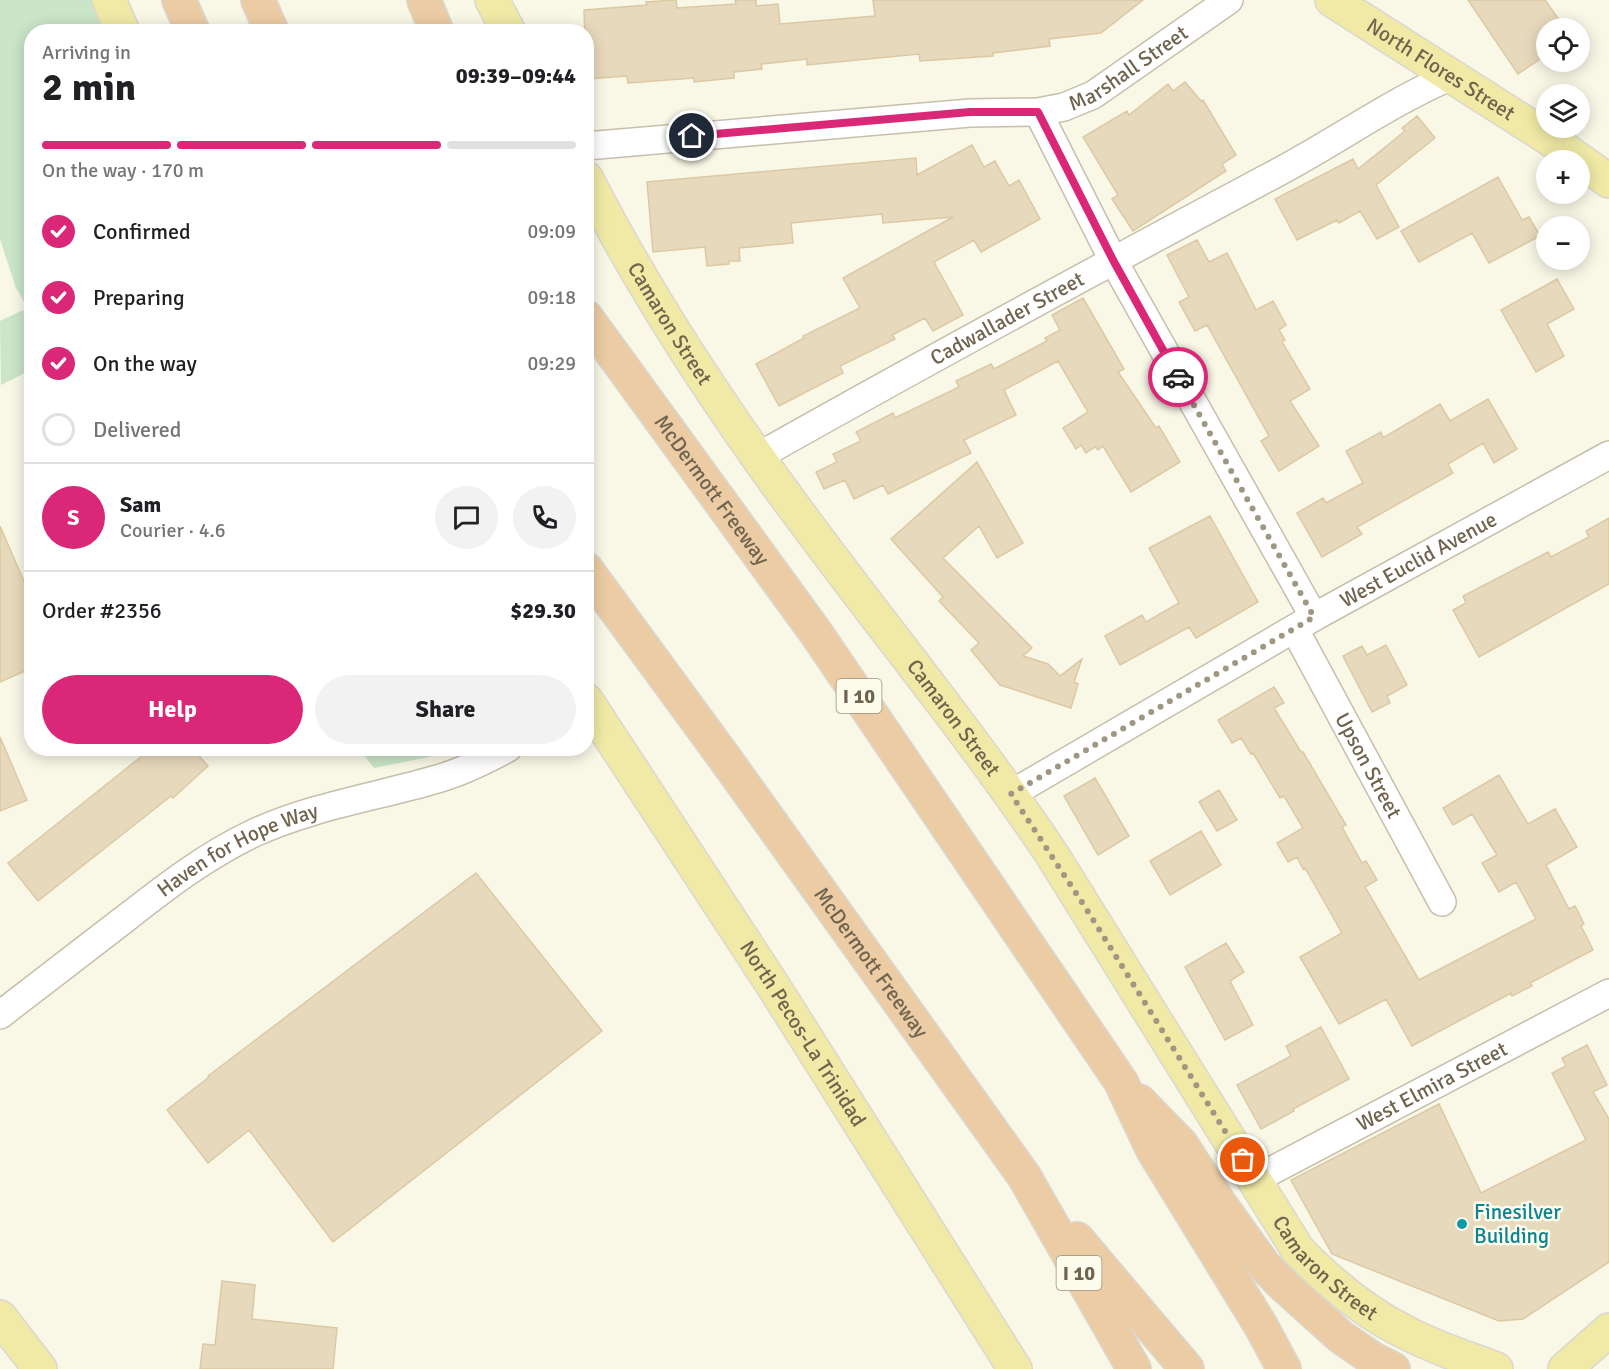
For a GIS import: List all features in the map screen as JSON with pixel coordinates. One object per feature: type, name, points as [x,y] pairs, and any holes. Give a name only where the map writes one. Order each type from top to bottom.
[{"type":"highway","points":[[179,0],[190,24]]},
{"type":"highway","points":[[258,0],[268,24]]},
{"type":"highway","points":[[424,0],[434,24]]},
{"type":"highway","name":"McDermott Freeway","points":[[594,328],[816,633],[1121,1082]]},
{"type":"highway","name":"McDermott Freeway","points":[[594,580],[726,760],[1023,1176],[1134,1369]]},
{"type":"highway","points":[[1121,1082],[1181,1144],[1263,1264],[1280,1282],[1341,1337],[1373,1359],[1393,1369]]},
{"type":"highway","name":"I 10","points":[[1121,1082],[1153,1150],[1261,1326],[1284,1369]]},
{"type":"highway","points":[[1023,1176],[1187,1369]]},
{"type":"main road","points":[[109,0],[120,24]]},
{"type":"main road","points":[[492,0],[505,24]]},
{"type":"main road","name":"North Flores Street","points":[[1338,1],[1449,77],[1547,137],[1609,181]]},
{"type":"main road","name":"Camaron Street","points":[[594,192],[672,330],[757,457],[1011,794],[1184,1064],[1298,1250],[1324,1277],[1352,1300],[1407,1334],[1496,1369]]},
{"type":"main road","name":"North Pecos-La Trinidad","points":[[594,713],[753,955],[1015,1369]]},
{"type":"main road","points":[[976,1306],[1028,1369]]},
{"type":"main road","points":[[0,1317],[40,1369]]},
{"type":"main road","points":[[1565,1369],[1609,1330]]},
{"type":"street","name":"Marshall Street","points":[[594,145],[970,112],[1038,112],[1064,107],[1093,95],[1229,0]]},
{"type":"street","name":"Cadwallader Street","points":[[757,457],[1113,260],[1309,157],[1418,91],[1449,77]]},
{"type":"street","name":"Upson Street","points":[[1038,112],[1304,624],[1442,902]]},
{"type":"street","name":"West Euclid Avenue","points":[[1011,794],[1304,624],[1609,455]]},
{"type":"street","name":"Haven for Hope Way","points":[[0,1015],[182,875],[217,852],[255,833],[294,818],[337,804],[440,779],[493,756]]},
{"type":"street","name":"West Elmira Street","points":[[1254,1180],[1609,993]]},
{"type":"green space","points":[[0,0],[94,0],[106,24],[24,24],[24,302],[16,288],[0,239]]},
{"type":"green space","points":[[23,310],[24,312],[24,374],[1,385],[0,321]]},
{"type":"green space","points":[[365,756],[431,756],[429,757],[374,768]]},
{"type":"building","points":[[676,0],[677,8],[736,4],[735,0],[756,0],[756,6],[778,4],[780,24],[875,16],[873,0],[1143,0],[1101,33],[1049,39],[1050,46],[993,53],[993,56],[920,61],[919,54],[807,65],[807,59],[761,64],[762,69],[734,72],[734,78],[694,82],[694,78],[628,83],[627,76],[594,78],[594,24],[584,24],[584,10],[647,5],[646,2]]},
{"type":"building","points":[[1468,0],[1545,0],[1558,18],[1536,18],[1536,62],[1518,74]]},
{"type":"building","points":[[1185,82],[1201,101],[1203,100],[1236,155],[1222,164],[1226,171],[1133,231],[1112,199],[1118,195],[1083,137],[1127,111],[1129,115],[1168,84],[1173,91]]},
{"type":"building","points":[[1417,116],[1435,138],[1376,185],[1399,227],[1377,239],[1360,211],[1339,223],[1337,220],[1297,240],[1275,199],[1353,159],[1358,169],[1405,131],[1402,128]]},
{"type":"building","points":[[972,145],[984,167],[995,161],[1009,186],[1019,180],[1040,219],[981,252],[974,240],[934,262],[963,315],[933,331],[925,318],[892,335],[895,339],[840,366],[843,373],[779,406],[756,364],[804,338],[803,336],[860,308],[843,278],[953,217],[883,223],[882,214],[791,223],[793,243],[739,248],[740,261],[729,261],[729,264],[707,266],[705,247],[653,252],[647,182],[916,158],[917,175]]},
{"type":"building","points":[[1498,177],[1522,220],[1529,217],[1536,229],[1536,238],[1489,263],[1472,233],[1419,262],[1401,231]]},
{"type":"building","points":[[1197,240],[1209,262],[1227,253],[1256,310],[1273,301],[1286,325],[1279,330],[1285,340],[1282,342],[1310,389],[1290,401],[1319,446],[1279,471],[1261,441],[1269,436],[1207,325],[1195,331],[1179,302],[1189,297],[1167,255]]},
{"type":"building","points":[[1557,279],[1574,309],[1547,324],[1564,356],[1536,372],[1501,310]]},
{"type":"building","points":[[1083,298],[1124,369],[1118,372],[1156,428],[1159,426],[1180,462],[1131,492],[1103,446],[1098,450],[1095,447],[1086,453],[1081,445],[1076,449],[1063,428],[1088,412],[1058,361],[1004,390],[1016,415],[964,440],[971,453],[888,494],[883,485],[854,499],[845,480],[824,489],[816,472],[837,462],[833,454],[861,441],[856,432],[893,413],[895,418],[959,387],[956,381],[991,364],[994,369],[1047,341],[1045,338],[1060,330],[1052,315]]},
{"type":"building","points":[[1488,399],[1517,449],[1494,463],[1483,443],[1448,464],[1453,473],[1357,527],[1362,534],[1322,557],[1297,513],[1323,498],[1326,503],[1363,483],[1346,451],[1381,432],[1383,438],[1440,404],[1450,421]]},
{"type":"building","points":[[977,462],[1023,543],[997,558],[979,526],[943,558],[1032,648],[1023,656],[1048,664],[1060,676],[1082,659],[1074,682],[1078,684],[1071,708],[1000,685],[971,650],[979,643],[939,601],[943,597],[891,539]]},
{"type":"building","points":[[1210,516],[1258,602],[1196,638],[1189,627],[1120,665],[1105,636],[1142,615],[1146,622],[1179,603],[1149,548]]},
{"type":"building","points":[[1609,518],[1609,584],[1479,657],[1453,610],[1466,603],[1463,596],[1548,552],[1551,557],[1589,537],[1586,531]]},
{"type":"building","points":[[0,526],[24,582],[24,672],[0,682]]},
{"type":"building","points":[[1386,645],[1407,685],[1387,696],[1390,703],[1372,712],[1343,656],[1362,646],[1367,655]]},
{"type":"building","points":[[1274,687],[1284,703],[1274,708],[1346,825],[1342,827],[1362,863],[1366,861],[1377,880],[1365,887],[1419,980],[1536,919],[1516,882],[1499,892],[1482,863],[1497,855],[1472,814],[1453,825],[1443,808],[1499,775],[1528,824],[1555,809],[1577,847],[1546,865],[1569,909],[1575,906],[1584,924],[1581,926],[1593,950],[1530,983],[1532,986],[1512,996],[1511,993],[1412,1046],[1386,999],[1339,1024],[1300,957],[1342,933],[1305,868],[1303,869],[1297,857],[1288,862],[1277,843],[1303,828],[1284,796],[1280,798],[1253,753],[1251,754],[1241,738],[1232,743],[1218,720]]},
{"type":"building","points":[[0,737],[27,800],[0,811]]},
{"type":"building","points":[[142,756],[199,756],[208,766],[173,798],[171,796],[38,901],[8,863]]},
{"type":"building","points":[[1095,778],[1129,836],[1098,855],[1064,796]]},
{"type":"building","points":[[1219,790],[1237,820],[1217,831],[1199,802]]},
{"type":"building","points":[[1201,831],[1221,865],[1170,895],[1150,861]]},
{"type":"building","points":[[476,873],[602,1031],[333,1242],[249,1130],[208,1163],[167,1110],[208,1076]]},
{"type":"building","points":[[1226,943],[1244,972],[1230,981],[1253,1025],[1225,1040],[1185,967]]},
{"type":"building","points":[[1321,1027],[1349,1079],[1261,1129],[1237,1085],[1291,1056],[1286,1046]]},
{"type":"building","name":"Finesilver Building","points":[[1587,1045],[1607,1085],[1593,1092],[1609,1119],[1609,1262],[1523,1319],[1499,1321],[1332,1254],[1291,1180],[1439,1104],[1481,1193],[1586,1140],[1552,1073],[1566,1066],[1562,1058]]},
{"type":"building","points":[[222,1281],[255,1285],[252,1319],[337,1328],[333,1369],[200,1369],[203,1344],[215,1345]]},
{"type":"way so far","points":[[1178,377],[1314,617],[1011,794],[1051,853],[1243,1160]]},
{"type":"place","name":"Finesilver Building","points":[[1462,1224]]},
{"type":"route","points":[[692,136],[970,112],[1038,112],[1113,260],[1178,377]]}]
